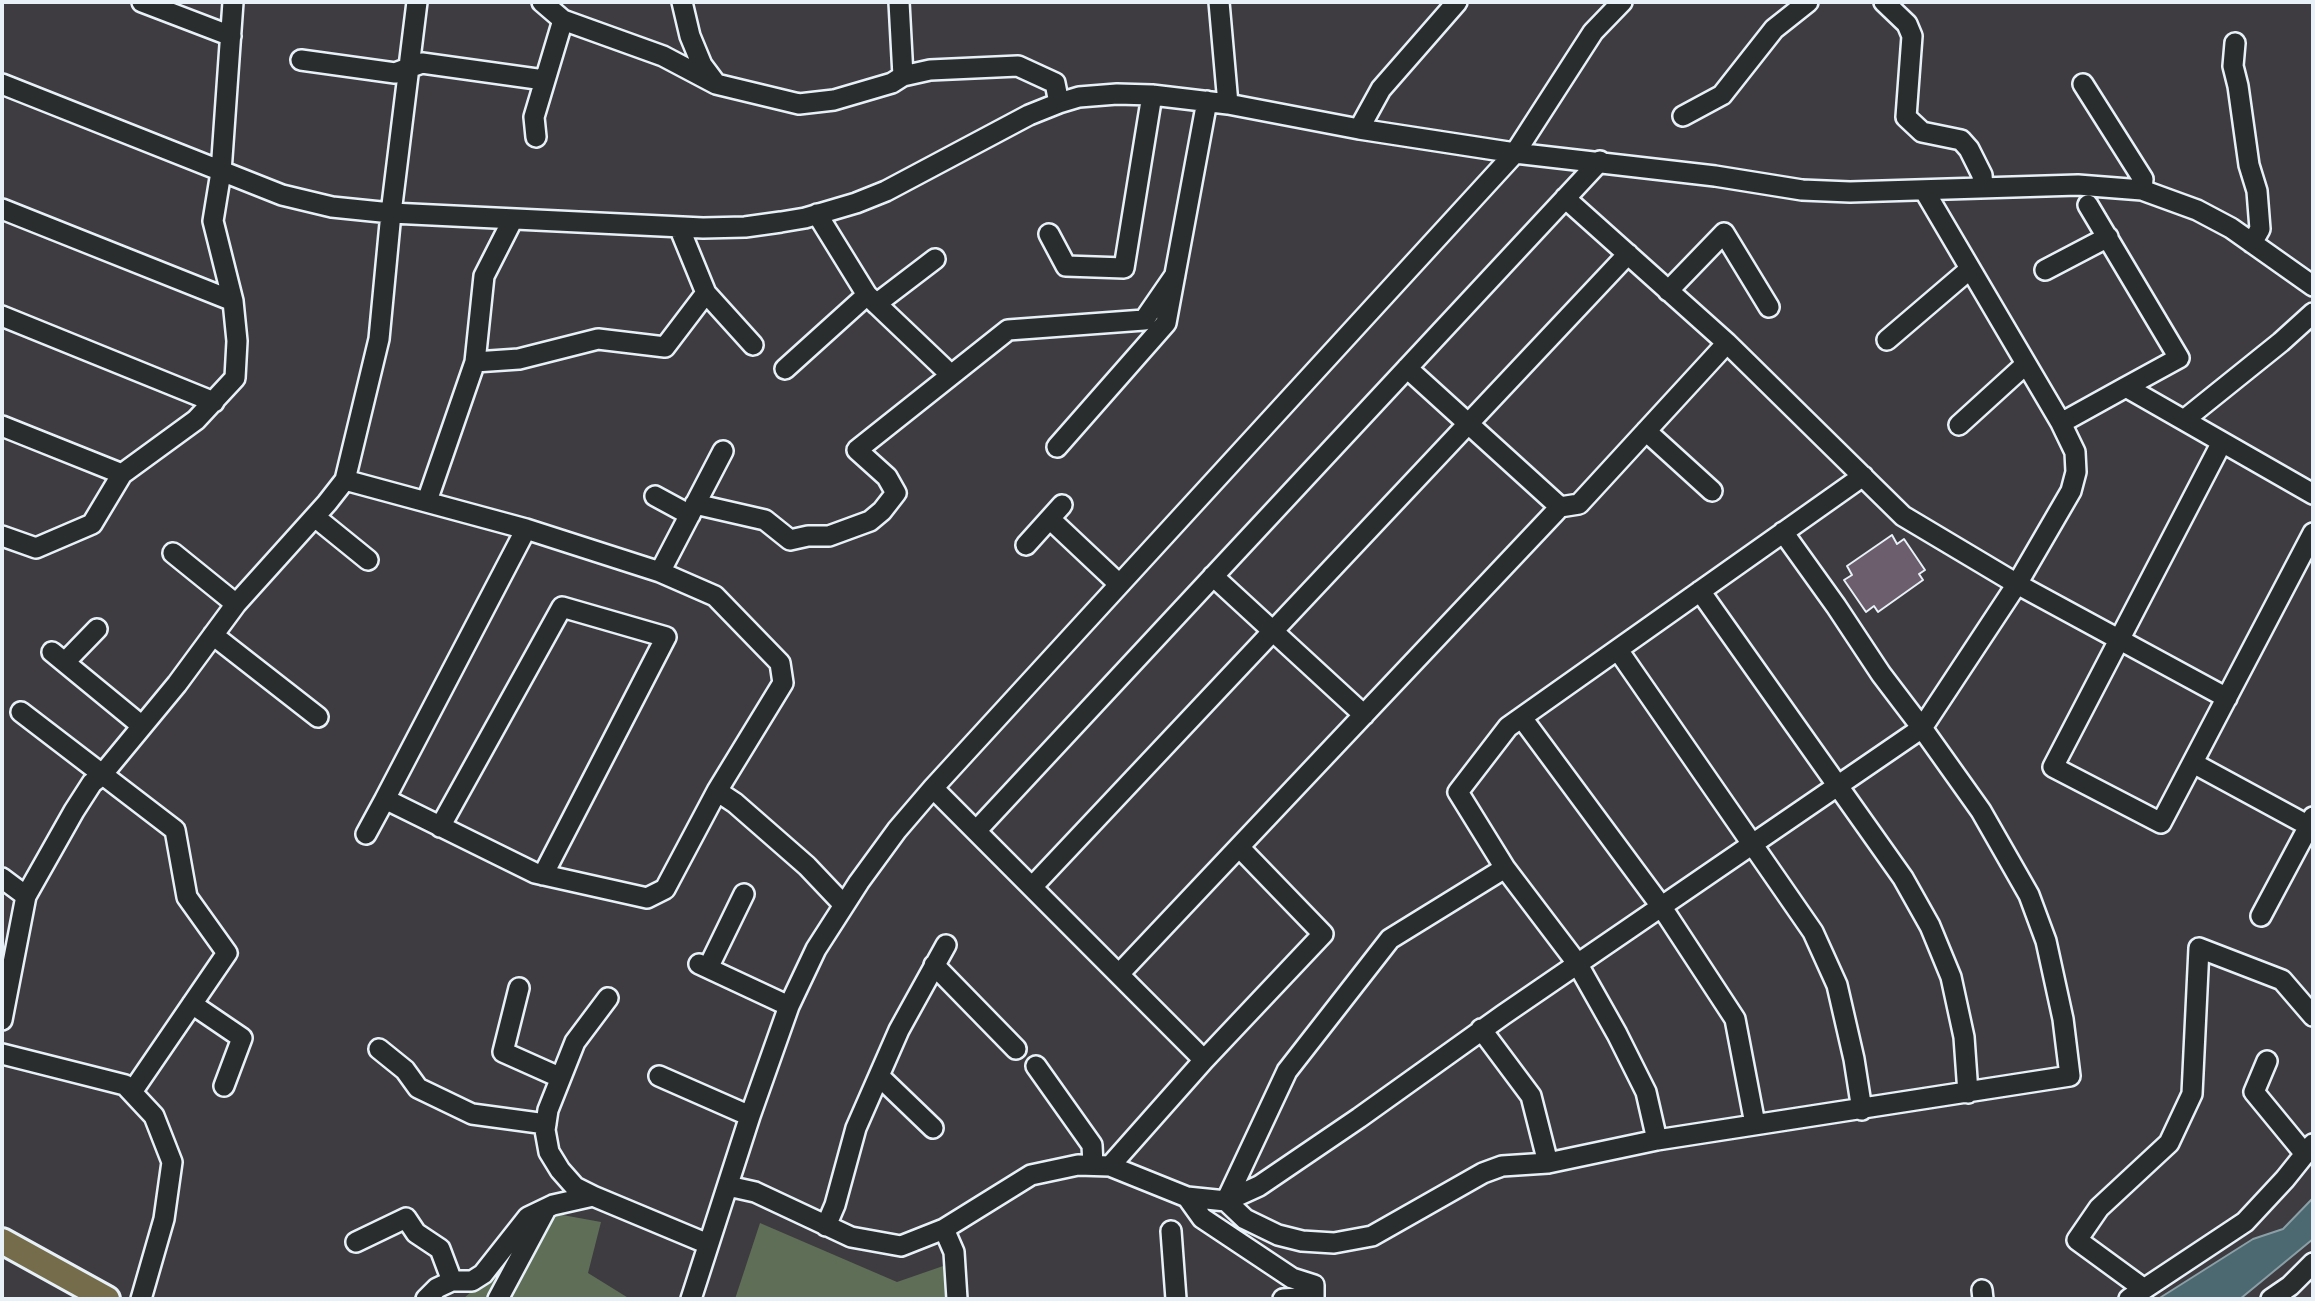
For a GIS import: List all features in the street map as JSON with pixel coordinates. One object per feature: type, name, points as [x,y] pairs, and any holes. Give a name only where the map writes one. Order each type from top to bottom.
[{"type":"main road","points":[[2,1241],[99,1295]]},
{"type":"street","points":[[142,2],[231,36]]},
{"type":"street","points":[[2,536],[36,548],[92,524],[122,474],[196,420],[235,378],[237,341],[233,301],[214,221],[221,172],[233,2]]},
{"type":"street","points":[[2,1016],[26,896],[74,811],[92,783],[101,776],[177,684],[236,604],[345,480],[379,339],[407,69],[417,2]]},
{"type":"street","points":[[542,2],[563,20],[663,56],[716,83],[799,104],[834,100],[892,83],[903,76],[930,70],[1018,66],[1055,83],[1059,103]]},
{"type":"street","points":[[682,2],[690,36],[702,65],[716,83]]},
{"type":"street","points":[[899,2],[903,76]]},
{"type":"street","points":[[1219,2],[1228,104]]},
{"type":"street","points":[[1359,129],[1381,89],[1457,2]]},
{"type":"street","points":[[691,1299],[789,1006],[816,949],[843,904],[897,830],[933,788],[1515,153],[1592,32],[1622,2]]},
{"type":"street","points":[[1683,116],[1722,95],[1774,29],[1808,2]]},
{"type":"street","points":[[1884,2],[1907,24],[1912,36],[1906,117],[1922,132],[1961,140],[1969,149],[1982,175],[1983,187]]},
{"type":"street","points":[[536,137],[534,117],[563,20]]},
{"type":"street","points":[[2235,43],[2233,66],[2249,165],[2257,191],[2260,229],[2252,243]]},
{"type":"street","points":[[301,60],[395,73],[422,63],[544,80]]},
{"type":"street","points":[[2,84],[221,172],[303,201],[391,213],[679,227],[745,227],[817,214],[856,203],[886,191],[1029,115],[1059,103],[1079,97],[1152,95],[1228,104],[1359,129],[1515,153],[1600,161],[1802,190],[1850,192],[2078,185],[2142,190],[2197,210],[2231,228],[2313,286]]},
{"type":"street","points":[[2083,84],[2143,179],[2142,190]]},
{"type":"street","points":[[1049,234],[1066,266],[1124,268],[1152,95]]},
{"type":"street","points":[[1057,447],[1166,323],[1206,101]]},
{"type":"street","points":[[976,831],[1600,161]]},
{"type":"street","points":[[728,1185],[755,1192],[851,1237],[901,1246],[944,1230],[1031,1175],[1078,1165],[1102,1166],[1187,1197],[1226,1201],[1270,1178],[1359,1118],[1481,1029],[1922,728],[2017,584],[2071,491],[2076,472],[2074,452],[2061,423],[1924,190]]},
{"type":"street","points":[[1565,198],[1727,343],[1903,516],[2017,584],[2227,698]]},
{"type":"street","points":[[2061,423],[2179,358],[2088,205]]},
{"type":"street","points":[[2,209],[233,301]]},
{"type":"street","points":[[817,214],[872,300],[951,375]]},
{"type":"street","points":[[426,501],[475,362],[484,275],[513,219]]},
{"type":"street","points":[[679,227],[706,293],[753,345]]},
{"type":"street","points":[[1668,290],[1724,233],[1769,307]]},
{"type":"street","points":[[2045,270],[2108,237]]},
{"type":"street","points":[[1032,887],[1628,254]]},
{"type":"street","points":[[785,369],[872,300],[935,259]]},
{"type":"street","points":[[1887,340],[1970,269]]},
{"type":"street","points":[[655,496],[692,510],[765,520],[790,540],[808,536],[830,536],[870,521],[896,493],[887,477],[857,450],[1008,330],[1144,320],[1175,275]]},
{"type":"street","points":[[475,362],[519,359],[598,339],[665,347],[706,293]]},
{"type":"street","points":[[2185,420],[2313,313]]},
{"type":"street","points":[[2,316],[214,402]]},
{"type":"street","points":[[1119,974],[1560,507],[1579,504],[1727,343]]},
{"type":"street","points":[[1959,425],[2026,364]]},
{"type":"street","points":[[1407,368],[1560,507]]},
{"type":"street","points":[[2126,387],[2313,494]]},
{"type":"street","points":[[2,426],[122,474]]},
{"type":"street","points":[[1646,431],[1712,491]]},
{"type":"street","points":[[2222,442],[2053,766],[2161,823],[2313,533]]},
{"type":"street","points":[[660,572],[723,451]]},
{"type":"street","points":[[1657,1140],[1646,1092],[1577,963],[1505,868],[1458,792],[1508,727],[1863,476]]},
{"type":"street","points":[[345,480],[526,529],[660,572],[715,596],[780,663],[783,682],[717,792],[665,889],[647,898],[535,873],[385,799]]},
{"type":"street","points":[[1027,545],[1056,512],[1119,584]]},
{"type":"street","points":[[315,517],[368,560]]},
{"type":"street","points":[[366,834],[526,529]]},
{"type":"street","points":[[1226,1201],[1245,1219],[1278,1235],[1302,1241],[1334,1243],[1372,1236],[1483,1172],[1502,1166],[1548,1163],[1657,1140],[2070,1076],[2063,1019],[2046,941],[2029,895],[1981,811],[1881,674],[1783,532]]},
{"type":"street","points":[[173,552],[236,604]]},
{"type":"street","points":[[1213,576],[1364,715]]},
{"type":"street","points":[[1700,592],[1903,877],[1930,926],[1953,989],[1964,1037],[1968,1093]]},
{"type":"street","points":[[440,827],[562,607],[666,637],[543,875]]},
{"type":"street","points":[[97,629],[59,657],[142,726]]},
{"type":"street","points":[[213,635],[318,716]]},
{"type":"street","points":[[1618,650],[1813,932],[1837,985],[1854,1059],[1862,1110]]},
{"type":"street","points":[[21,712],[101,776],[175,830],[187,897],[227,953],[132,1092]]},
{"type":"street","points":[[1522,718],[1661,906],[1735,1019],[1755,1124]]},
{"type":"street","points":[[2193,763],[2311,822],[2261,916]]},
{"type":"street","points":[[933,788],[1204,1060]]},
{"type":"street","points":[[717,792],[735,803],[807,866],[843,904]]},
{"type":"street","points":[[1102,1166],[1324,934],[1239,847]]},
{"type":"street","points":[[1226,1201],[1287,1071],[1391,939],[1505,868]]},
{"type":"street","points":[[2,878],[26,896]]},
{"type":"street","points":[[744,894],[704,966],[789,1006]]},
{"type":"street","points":[[826,1226],[835,1205],[856,1128],[899,1030],[946,946]]},
{"type":"street","points":[[2267,1061],[2254,1092],[2309,1149],[2245,1222],[2136,1294],[2077,1240],[2099,1208],[2169,1143],[2192,1094],[2199,948],[2282,980],[2313,1016]]},
{"type":"street","points":[[934,965],[1016,1049]]},
{"type":"street","points":[[519,988],[503,1052],[559,1077]]},
{"type":"street","points":[[608,998],[575,1042],[559,1077],[546,1124],[550,1152],[560,1170],[575,1187],[708,1244]]},
{"type":"street","points":[[192,1004],[242,1038],[224,1086]]},
{"type":"street","points":[[1481,1029],[1531,1096],[1548,1163]]},
{"type":"street","points":[[379,1049],[405,1070],[418,1088],[472,1114],[546,1124]]},
{"type":"street","points":[[2,1054],[125,1085],[154,1116],[172,1162],[164,1219],[141,1299]]},
{"type":"street","points":[[1036,1066],[1092,1145],[1102,1166]]},
{"type":"street","points":[[659,1076],[750,1116]]},
{"type":"street","points":[[880,1077],[933,1129]]},
{"type":"street","points":[[426,1299],[437,1288],[452,1281],[472,1281],[483,1274],[528,1217],[547,1208],[593,1196]]},
{"type":"street","points":[[1187,1197],[1202,1218],[1292,1278],[1314,1285],[1314,1298],[1283,1299]]},
{"type":"street","points":[[498,1299],[547,1208]]},
{"type":"street","points":[[356,1242],[406,1218],[416,1233],[440,1250],[452,1281]]},
{"type":"street","points":[[944,1230],[954,1252],[957,1299]]},
{"type":"street","points":[[1171,1231],[1176,1299]]},
{"type":"street","points":[[2271,1299],[2290,1286],[2313,1263]]},
{"type":"green space","points":[[557,1214],[601,1222],[588,1273],[630,1299],[463,1299]]},
{"type":"green space","points":[[760,1223],[897,1282],[946,1265],[945,1299],[735,1299]]},
{"type":"water","points":[[2313,1198],[2313,1239],[2240,1299],[2158,1299],[2253,1239],[2283,1229]]},
{"type":"building","points":[[1892,535],[1897,544],[1904,539],[1925,570],[1919,574],[1923,580],[1878,612],[1874,606],[1866,612],[1844,580],[1852,575],[1847,566]]}]
